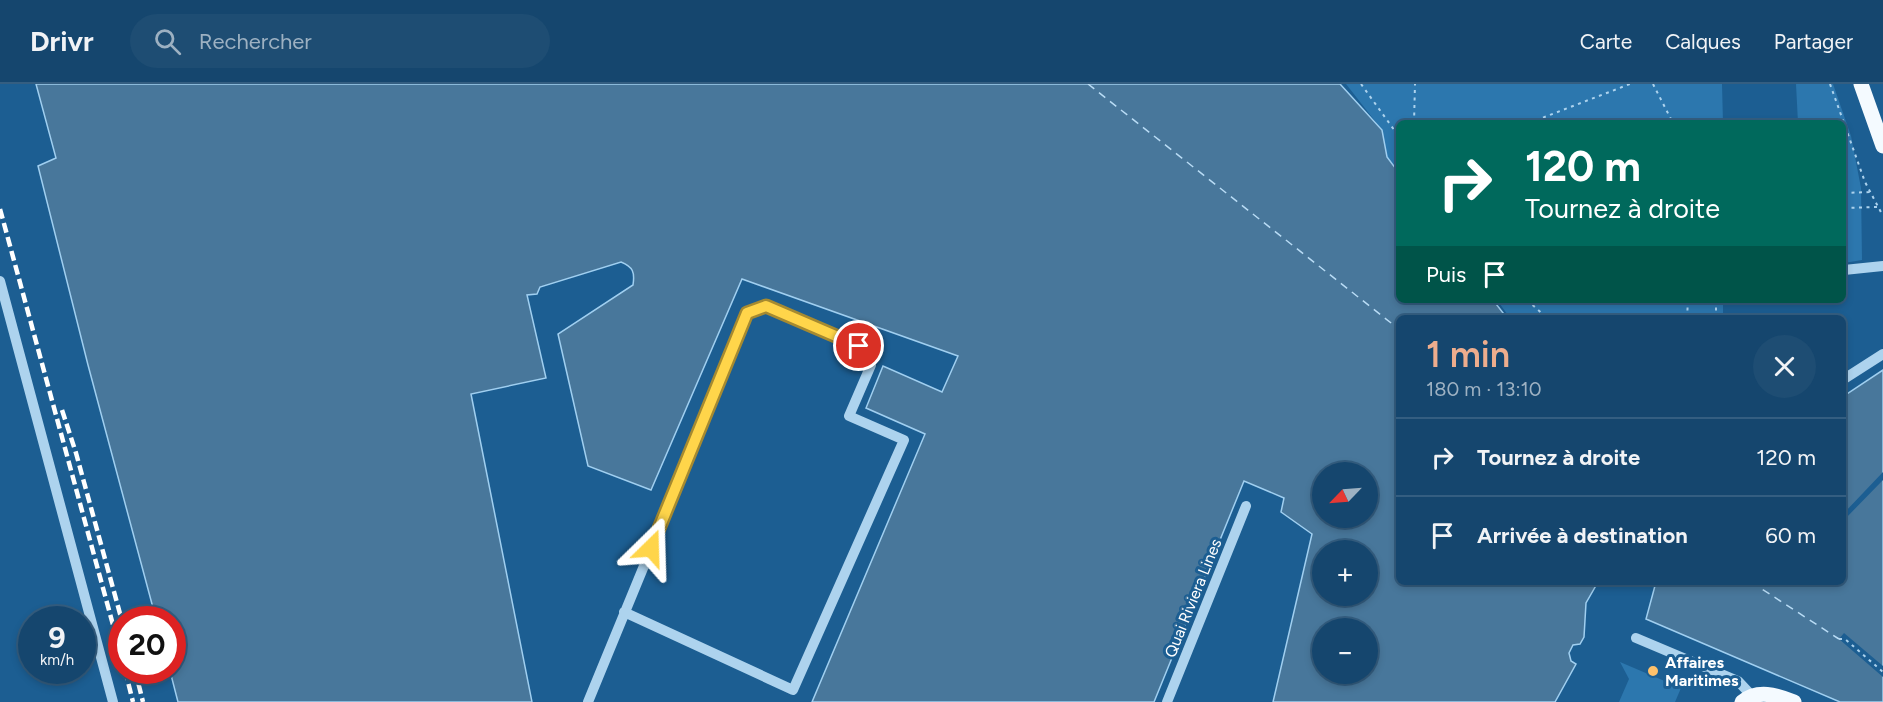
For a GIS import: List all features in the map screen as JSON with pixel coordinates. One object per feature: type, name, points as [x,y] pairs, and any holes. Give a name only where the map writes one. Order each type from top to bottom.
[{"type":"main road","points":[[1862,84],[1883,146]]},
{"type":"main road","points":[[1747,699],[1760,693],[1789,701]]},
{"type":"lane","points":[[1846,270],[1883,266]]},
{"type":"lane","points":[[0,281],[113,702]]},
{"type":"lane","points":[[588,702],[624,612],[747,313],[766,306],[859,346],[871,365],[849,416],[904,440],[793,690],[624,612]]},
{"type":"lane","points":[[1846,377],[1883,354]]},
{"type":"lane","name":"Quai Riviera Lines","points":[[1167,702],[1246,506]]},
{"type":"lane","points":[[1636,638],[1738,681],[1747,699]]},
{"type":"path","points":[[1361,84],[1396,132]]},
{"type":"path","points":[[1414,120],[1415,84]]},
{"type":"path","points":[[1537,120],[1630,84]]},
{"type":"path","points":[[1653,84],[1671,120]]},
{"type":"path","points":[[1830,84],[1843,120]]},
{"type":"path","points":[[1846,129],[1865,182],[1883,216]]},
{"type":"path","points":[[1846,193],[1870,192]]},
{"type":"path","points":[[1846,208],[1878,207]]},
{"type":"path","points":[[1530,303],[1544,315]]},
{"type":"path","points":[[1839,639],[1845,639],[1883,672]]},
{"type":"shaded area","points":[[36,84],[1340,84],[1382,130],[1387,157],[1396,169],[1396,303],[1495,303],[1505,315],[1396,315],[1396,585],[1596,585],[1586,603],[1584,637],[1580,644],[1573,645],[1569,653],[1571,661],[1576,664],[1555,702],[1273,702],[1312,534],[1281,512],[1284,498],[1244,481],[1154,702],[812,702],[925,434],[866,408],[883,366],[942,392],[958,356],[742,279],[651,490],[588,466],[558,334],[633,285],[632,270],[621,262],[540,287],[537,294],[527,295],[546,378],[471,394],[532,702],[178,702],[173,684],[186,684],[186,606],[153,606],[38,166],[56,158]]},
{"type":"shaded area","points":[[1346,84],[1722,84],[1723,120],[1396,120],[1396,169],[1387,157],[1382,130]]},
{"type":"shaded area","points":[[1796,84],[1833,84],[1845,120],[1798,120]]},
{"type":"shaded area","points":[[1846,122],[1861,188],[1862,260],[1846,263]]},
{"type":"shaded area","points":[[1499,303],[1723,303],[1723,315],[1508,315]]},
{"type":"shaded area","points":[[1883,370],[1883,702],[1840,702],[1646,619],[1655,585],[1846,585],[1846,395]]},
{"type":"shaded area","points":[[1620,662],[1681,688],[1675,702],[1619,702],[1629,679]]},
{"type":"pier","points":[[1883,472],[1883,480],[1846,518],[1846,511]]},
{"type":"pier","points":[[1844,633],[1883,666],[1883,677],[1839,639]]},
{"type":"ferry route","points":[[1088,84],[1396,327]]},
{"type":"ferry route","points":[[1756,585],[1839,639]]},
{"type":"railway","points":[[0,209],[108,606]]},
{"type":"railway","points":[[62,410],[118,606]]},
{"type":"railway","points":[[128,684],[133,702]]},
{"type":"railway","points":[[138,684],[143,702]]},
{"type":"place","name":"Affaires Maritimes","points":[[1653,671]]},
{"type":"route","points":[[651,548],[747,313],[766,306],[859,346]]}]
